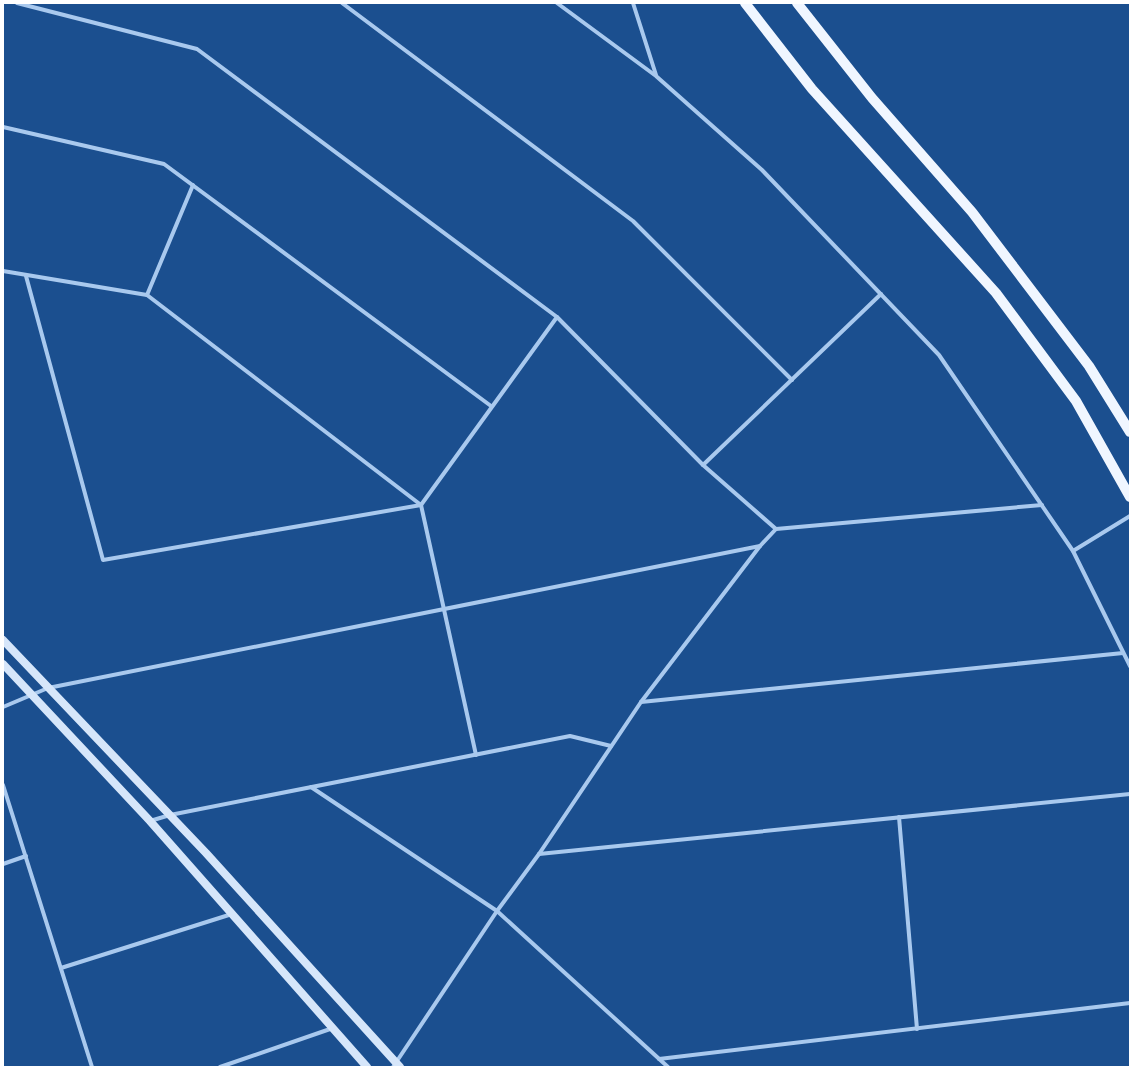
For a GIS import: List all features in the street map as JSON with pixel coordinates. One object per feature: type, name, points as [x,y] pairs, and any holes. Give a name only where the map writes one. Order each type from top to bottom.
[{"type":"main road","points":[[744,3],[812,89],[996,293],[1076,401],[1130,497]]},
{"type":"main road","points":[[797,3],[872,98],[972,212],[1089,366],[1130,432]]},
{"type":"street","points":[[16,3],[197,49],[557,317],[703,465],[776,529]]},
{"type":"street","points":[[342,3],[633,221],[792,380]]},
{"type":"street","points":[[557,3],[656,76],[762,170],[939,355],[1073,551],[1130,666]]},
{"type":"street","points":[[633,3],[656,76]]},
{"type":"street","points":[[3,128],[164,164],[492,406]]},
{"type":"street","points":[[147,295],[194,185]]},
{"type":"street","points":[[3,271],[147,295],[421,505],[476,755]]},
{"type":"street","points":[[26,276],[103,560],[421,505],[557,317]]},
{"type":"street","points":[[703,465],[881,294]]},
{"type":"street","points":[[3,640],[170,815],[396,1065],[497,911],[539,854],[641,702],[760,546],[776,529],[1042,505]]},
{"type":"street","points":[[1073,551],[1130,516]]},
{"type":"street","points":[[3,707],[48,688],[760,546]]},
{"type":"street","points":[[641,702],[1123,652]]},
{"type":"street","points":[[3,664],[150,821],[367,1067]]},
{"type":"street","points":[[150,821],[170,815],[570,736],[611,746]]},
{"type":"street","points":[[3,785],[92,1067]]},
{"type":"street","points":[[311,787],[497,911],[668,1067]]},
{"type":"street","points":[[539,854],[1130,794]]},
{"type":"street","points":[[899,817],[917,1028]]},
{"type":"street","points":[[3,864],[26,856]]},
{"type":"street","points":[[61,968],[232,914]]},
{"type":"street","points":[[659,1059],[1130,1003]]},
{"type":"street","points":[[220,1067],[333,1028]]}]
